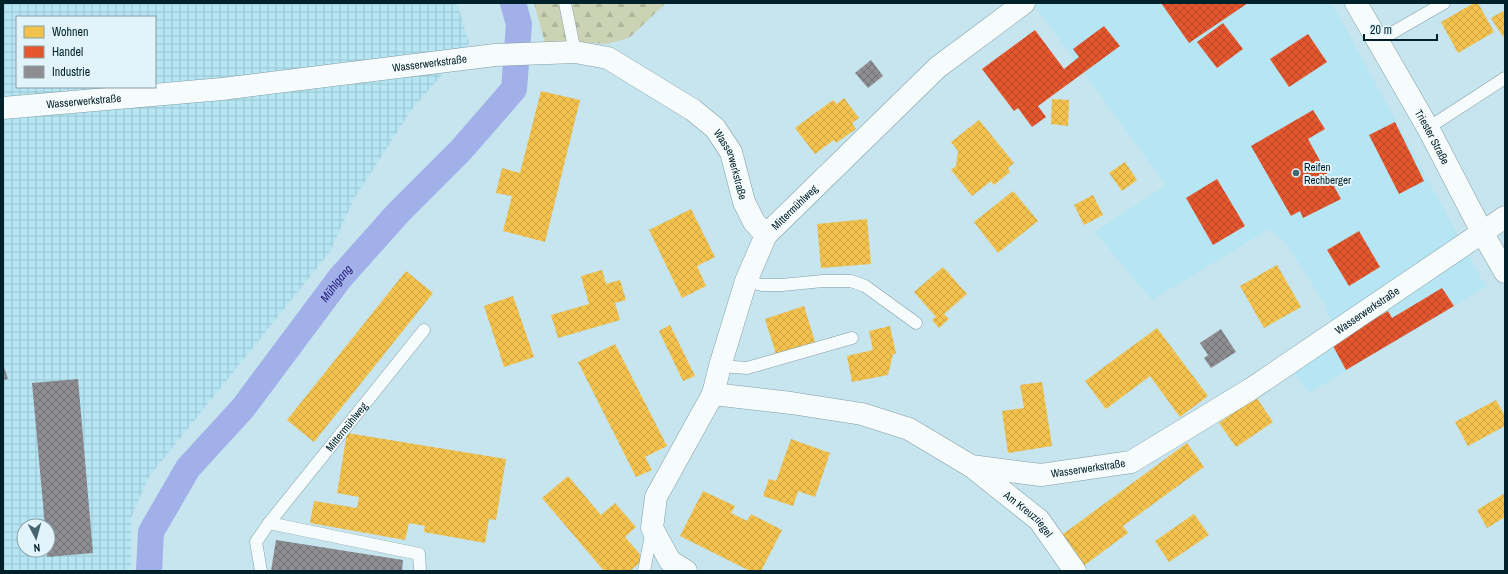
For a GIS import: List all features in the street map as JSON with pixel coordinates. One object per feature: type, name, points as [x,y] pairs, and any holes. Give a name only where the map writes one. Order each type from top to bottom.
[{"type":"street","name":"Mittermühlweg","points":[[652,528],[656,497],[713,394],[746,281],[766,235],[938,67],[1024,3]]},
{"type":"street","name":"Triester Straße","points":[[1356,3],[1428,128],[1482,232],[1505,272]]},
{"type":"street","name":"Wasserwerkstraße","points":[[3,108],[222,88],[495,55],[575,52],[608,58],[693,110],[715,128],[731,152],[744,202],[750,216],[766,235]]},
{"type":"street","name":"Wasserwerkstraße","points":[[713,394],[790,403],[862,414],[909,430],[971,466],[1040,475],[1131,462],[1251,389],[1505,217]]},
{"type":"street","name":"Am Kreuzriegel","points":[[971,466],[1039,520],[1075,571]]},
{"type":"street","points":[[652,528],[670,561],[686,571]]},
{"type":"lane","points":[[565,3],[575,52]]},
{"type":"lane","points":[[1378,41],[1444,3]]},
{"type":"lane","points":[[1428,128],[1505,78]]},
{"type":"lane","points":[[746,281],[762,285],[782,285],[823,281],[851,281],[865,286],[916,323]]},
{"type":"lane","name":"Mittermühlweg","points":[[261,571],[256,542],[269,523],[424,330]]},
{"type":"lane","points":[[720,366],[747,368],[852,338]]},
{"type":"lane","points":[[269,523],[419,554],[420,571]]},
{"type":"lane","name":"Mittermühlweg","points":[[644,571],[652,528]]},
{"type":"shaded area","points":[[3,3],[457,3],[469,43],[412,109],[355,197],[329,253],[148,478],[131,518],[131,571],[3,571]]},
{"type":"shaded area","points":[[1038,3],[1332,3],[1486,287],[1309,393],[1286,361],[1336,329],[1327,314],[1326,306],[1286,243],[1269,229],[1152,300],[1095,232],[1166,185],[1035,6]]},
{"type":"green space","points":[[534,3],[666,3],[629,38],[606,44],[564,41],[545,43]]},
{"type":"building: Wohnen","points":[[1474,3],[1478,3],[1494,32],[1458,53],[1441,22]]},
{"type":"building: Wohnen","points":[[1505,10],[1505,36],[1503,37],[1491,18]]},
{"type":"building: Wohnen","points":[[541,91],[580,100],[545,242],[503,231],[512,196],[496,193],[502,168],[520,173]]},
{"type":"building: Wohnen","points":[[844,98],[859,118],[852,123],[856,129],[836,143],[834,140],[815,154],[795,128],[833,100],[837,104]]},
{"type":"building: Wohnen","points":[[1052,99],[1069,100],[1068,126],[1051,124]]},
{"type":"building: Wohnen","points":[[979,120],[1014,163],[1008,168],[1010,172],[994,185],[991,181],[972,196],[951,170],[956,166],[958,151],[951,142]]},
{"type":"building: Wohnen","points":[[1125,162],[1137,180],[1122,191],[1109,173]]},
{"type":"building: Wohnen","points":[[1013,191],[1038,221],[998,253],[974,222]]},
{"type":"building: Wohnen","points":[[1093,195],[1103,215],[1084,225],[1074,205]]},
{"type":"building: Wohnen","points":[[691,209],[715,257],[697,266],[706,286],[682,298],[649,230]]},
{"type":"building: Wohnen","points":[[867,219],[871,264],[821,268],[817,224]]},
{"type":"building: Wohnen","points":[[1277,265],[1301,307],[1264,328],[1240,286]]},
{"type":"building: Wohnen","points":[[943,267],[967,294],[944,314],[949,319],[939,328],[932,320],[936,317],[914,292]]},
{"type":"building: Wohnen","points":[[602,270],[606,284],[620,280],[626,300],[615,303],[620,320],[558,338],[551,315],[589,304],[581,276]]},
{"type":"building: Wohnen","points":[[406,271],[433,293],[314,442],[287,420]]},
{"type":"building: Wohnen","points":[[513,296],[534,357],[504,367],[484,306]]},
{"type":"building: Wohnen","points":[[804,306],[815,342],[776,354],[765,319]]},
{"type":"building: Wohnen","points":[[670,325],[695,376],[683,381],[659,331]]},
{"type":"building: Wohnen","points":[[890,326],[896,354],[893,354],[888,375],[852,382],[847,356],[873,350],[869,331]]},
{"type":"building: Wohnen","points":[[1157,328],[1208,396],[1180,417],[1150,376],[1106,409],[1085,381]]},
{"type":"building: Wohnen","points":[[615,344],[667,446],[645,457],[652,470],[636,477],[578,362]]},
{"type":"building: Wohnen","points":[[1042,382],[1052,446],[1008,453],[1002,411],[1024,408],[1020,385]]},
{"type":"building: Wohnen","points":[[1256,397],[1273,422],[1236,447],[1219,423]]},
{"type":"building: Wohnen","points":[[1496,400],[1505,416],[1505,426],[1468,446],[1455,422]]},
{"type":"building: Wohnen","points":[[347,433],[506,459],[496,520],[489,519],[485,543],[424,532],[425,526],[409,523],[405,540],[310,523],[314,501],[357,508],[359,497],[337,493]]},
{"type":"building: Wohnen","points":[[791,439],[830,453],[815,497],[798,491],[793,506],[763,496],[769,479],[776,481]]},
{"type":"building: Wohnen","points":[[1187,443],[1204,467],[1123,526],[1128,533],[1082,567],[1059,537]]},
{"type":"building: Wohnen","points":[[568,476],[601,515],[615,503],[636,527],[625,537],[644,559],[630,571],[604,571],[542,498]]},
{"type":"building: Wohnen","points":[[703,491],[735,506],[731,513],[747,521],[751,514],[782,530],[761,571],[750,571],[680,536]]},
{"type":"building: Wohnen","points":[[1505,493],[1505,517],[1487,528],[1477,510]]},
{"type":"building: Wohnen","points":[[1194,514],[1209,535],[1169,562],[1155,541]]},
{"type":"building: Handel","points":[[1161,3],[1248,3],[1189,43]]},
{"type":"building: Handel","points":[[1223,23],[1243,49],[1217,68],[1197,42]]},
{"type":"building: Handel","points":[[1104,26],[1120,46],[1038,106],[1046,117],[1032,127],[1018,108],[1014,111],[982,69],[1035,30],[1064,69],[1079,57],[1073,49]]},
{"type":"building: Handel","points":[[1308,34],[1327,62],[1289,87],[1270,59]]},
{"type":"building: Handel","name":"Reifen Rechberger","points":[[1313,110],[1325,129],[1308,139],[1341,199],[1303,218],[1300,211],[1291,216],[1251,146]]},
{"type":"building: Handel","points":[[1395,122],[1424,181],[1399,194],[1369,135]]},
{"type":"building: Handel","points":[[1217,179],[1245,226],[1213,245],[1186,198]]},
{"type":"building: Handel","points":[[1359,231],[1380,267],[1349,286],[1327,250]]},
{"type":"building: Handel","points":[[1442,288],[1454,306],[1346,370],[1332,344],[1388,311],[1392,318]]},
{"type":"building: Industrie","points":[[871,60],[883,76],[868,88],[855,73]]},
{"type":"building: Industrie","points":[[1221,329],[1236,352],[1211,368],[1204,358],[1208,355],[1200,343]]},
{"type":"building: Industrie","points":[[3,364],[8,379],[3,380]]},
{"type":"building: Industrie","points":[[78,379],[93,553],[56,556],[56,518],[44,518],[32,383]]},
{"type":"building: Industrie","points":[[276,540],[403,560],[402,571],[271,571]]},
{"type":"waterway","name":"Mühlgang","points":[[149,571],[151,532],[188,468],[243,408],[340,278],[398,213],[461,150],[514,89],[519,24],[513,3]]},
{"type":"place","name":"Reifen Rechberger","points":[[1296,173]]}]
